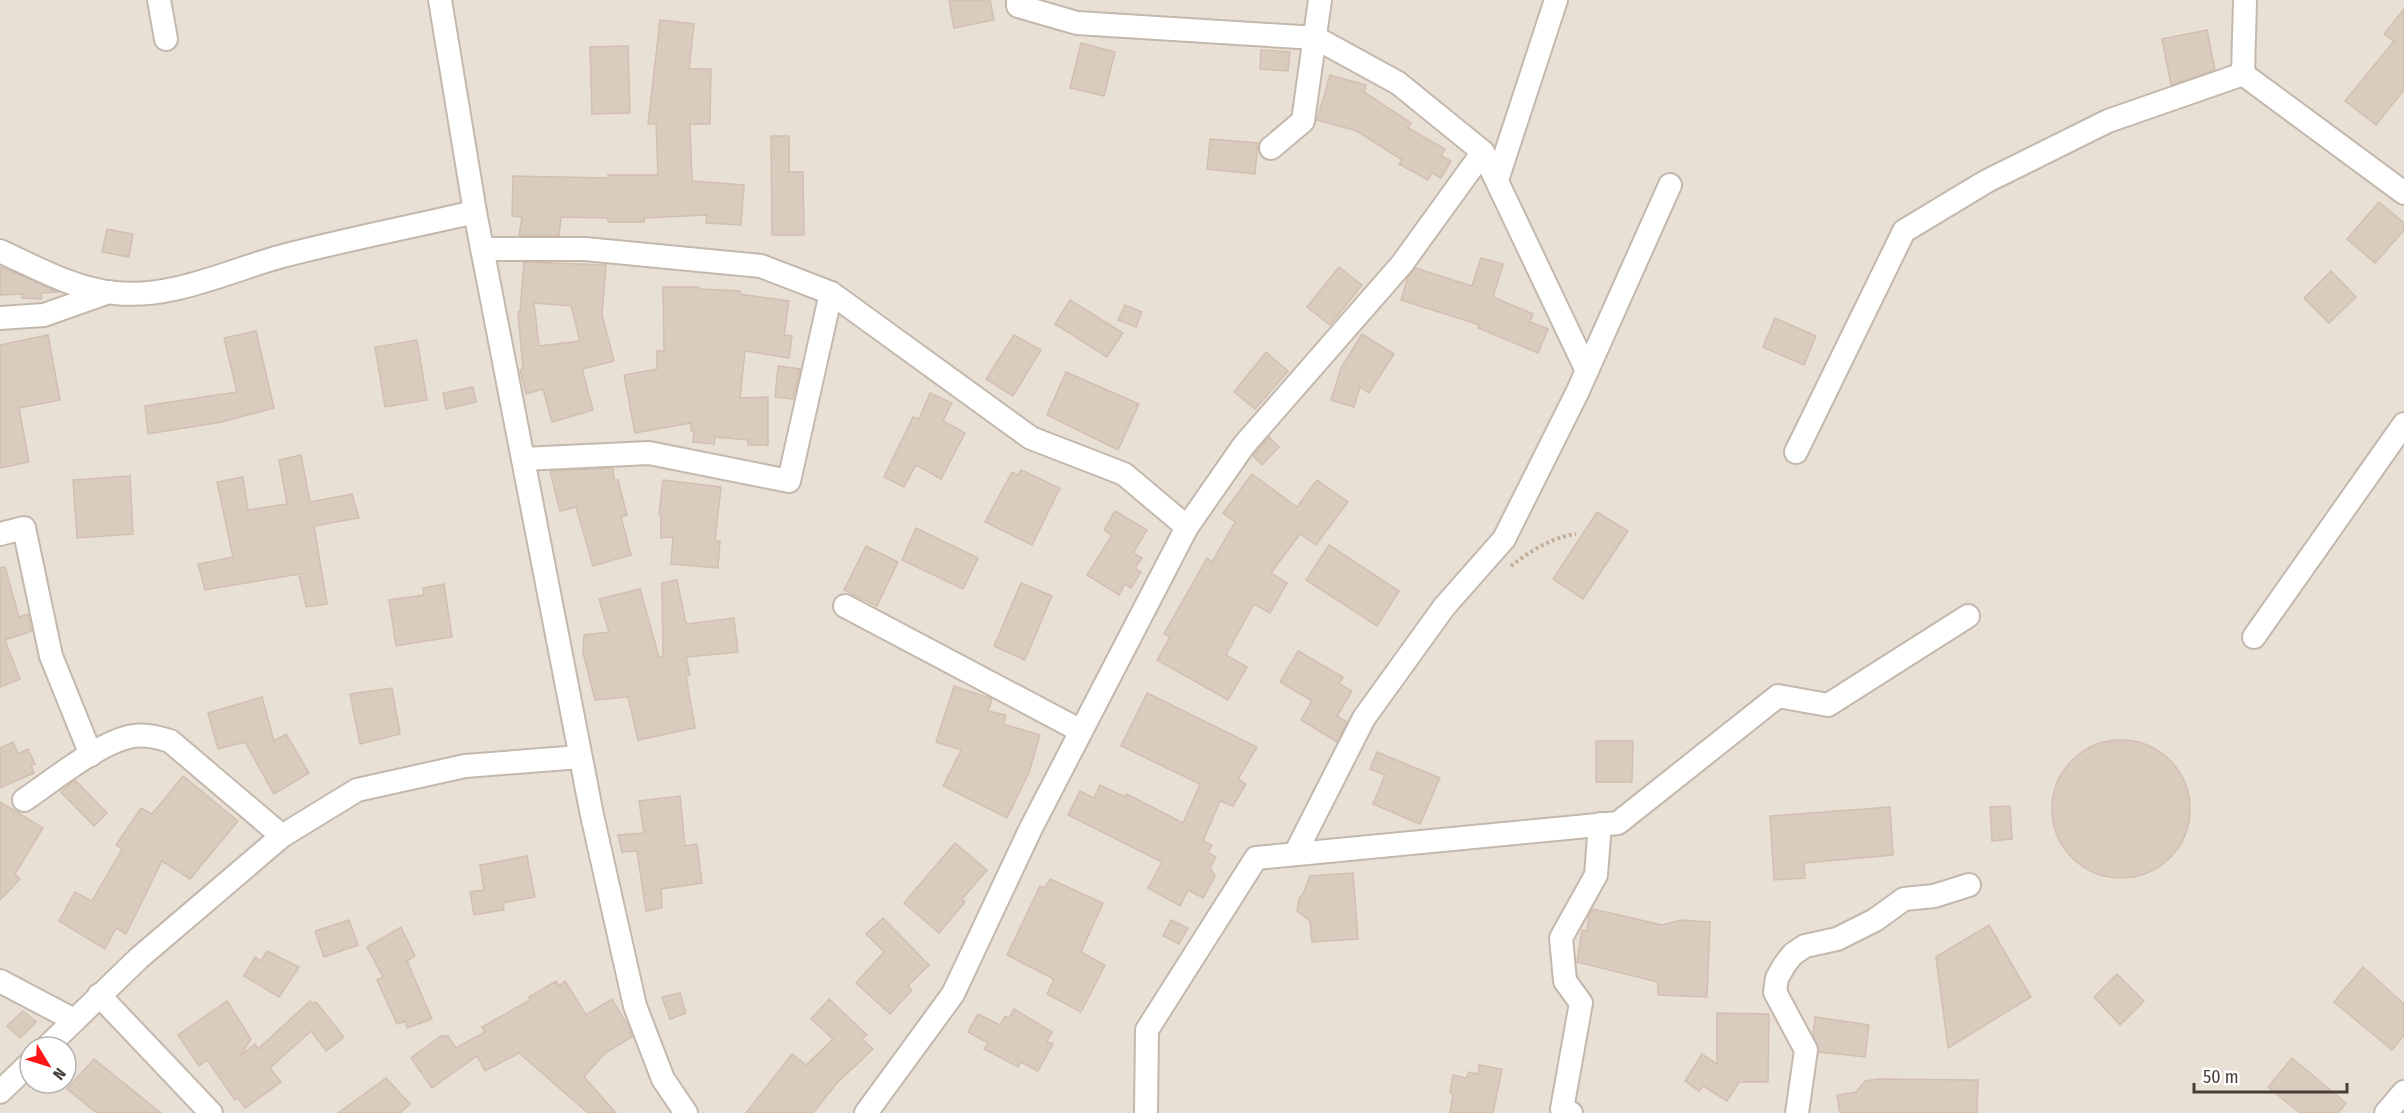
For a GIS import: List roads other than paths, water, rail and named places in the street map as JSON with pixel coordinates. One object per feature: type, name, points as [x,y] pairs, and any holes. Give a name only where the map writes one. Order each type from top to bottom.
[{"type":"street","points":[[159,0],[166,39]]},
{"type":"street","points":[[440,0],[475,212],[580,757],[635,1006],[663,1079],[686,1113]]},
{"type":"street","points":[[1018,0],[1018,6],[1077,23],[1316,38],[1398,83],[1483,152],[1587,371]]},
{"type":"street","points":[[1271,148],[1303,121],[1320,0]]},
{"type":"street","points":[[1497,180],[1556,0]]},
{"type":"street","points":[[2243,74],[2245,0]]},
{"type":"street","points":[[2243,74],[2404,193]]},
{"type":"street","points":[[1796,452],[1904,231],[1987,181],[2108,121],[2243,74]]},
{"type":"street","points":[[866,1113],[953,994],[1031,828],[1187,527],[1244,445],[1402,264],[1483,152]]},
{"type":"street","points":[[1295,854],[1364,718],[1444,607],[1504,539],[1587,371],[1670,185]]},
{"type":"street","points":[[0,251],[64,281],[109,292],[143,294],[176,288],[280,257],[475,212]]},
{"type":"street","points":[[482,249],[585,249],[760,266],[831,293],[1031,438],[1124,474],[1187,527]]},
{"type":"street","points":[[0,318],[44,315],[109,292]]},
{"type":"street","points":[[523,459],[650,453],[789,481],[831,293]]},
{"type":"street","points":[[2254,637],[2404,424]]},
{"type":"street","points":[[0,534],[24,528],[51,656],[91,755]]},
{"type":"street","points":[[845,606],[1081,731]]},
{"type":"street","points":[[1146,1113],[1147,1030],[1256,858],[1618,823],[1778,696],[1828,705],[1968,616]]},
{"type":"street","points":[[24,800],[91,755],[132,736],[153,736],[170,741],[282,836]]},
{"type":"street","points":[[59,1035],[139,958],[282,836],[357,790],[465,766],[580,757]]},
{"type":"street","points":[[1571,1113],[1562,1109],[1581,1003],[1565,981],[1561,938],[1596,875],[1599,824]]},
{"type":"street","points":[[1797,1113],[1806,1050],[1775,992],[1778,978],[1785,964],[1793,954],[1805,946],[1837,939],[1875,920],[1904,899],[1934,896],[1969,885]]},
{"type":"street","points":[[0,981],[74,1020]]},
{"type":"street","points":[[99,995],[211,1113]]},
{"type":"street","points":[[0,1092],[18,1075]]},
{"type":"street","points":[[2386,1113],[2404,1092]]}]
